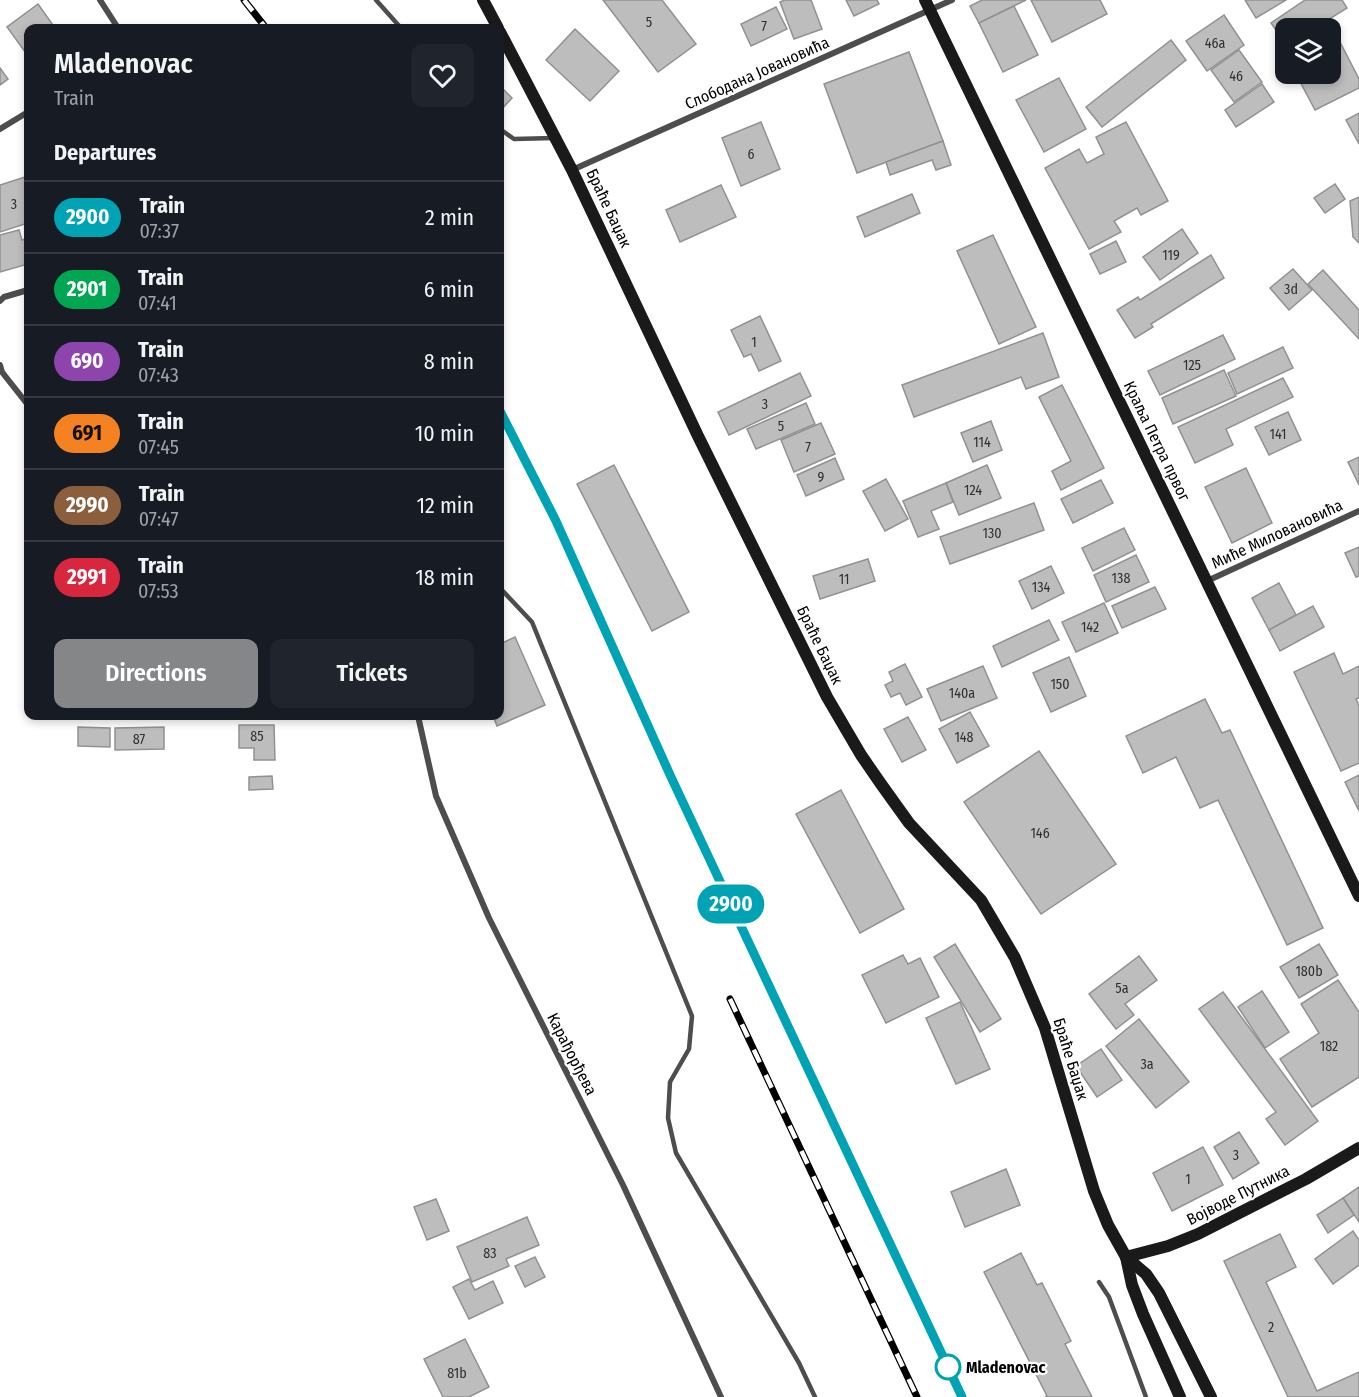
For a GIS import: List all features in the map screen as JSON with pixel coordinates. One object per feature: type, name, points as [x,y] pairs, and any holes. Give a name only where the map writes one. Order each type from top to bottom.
[{"type":"street","points":[[100,0],[115,24]]},
{"type":"street","name":"Браће Баџак","points":[[483,0],[496,24]]},
{"type":"street","name":"Слободана Јовановића","points":[[572,170],[928,5],[952,0]]},
{"type":"street","name":"Краља Петра првог","points":[[928,5],[1359,896]]},
{"type":"street","name":"Браће Баџак","points":[[504,39],[572,170],[698,436],[846,730],[909,822],[981,900],[1016,958],[1045,1028],[1094,1191],[1108,1225],[1126,1257],[1132,1285],[1180,1397]]},
{"type":"street","points":[[0,129],[24,114]]},
{"type":"street","points":[[0,301],[4,297],[24,291]]},
{"type":"street","points":[[0,365],[2,372],[24,400]]},
{"type":"street","name":"Миће Миловановића","points":[[1207,581],[1359,512]]},
{"type":"street","name":"Карађорђева","points":[[419,720],[436,796],[489,918],[623,1185],[721,1397]]},
{"type":"street","name":"Војводе Путника","points":[[1126,1257],[1168,1246],[1198,1234],[1306,1179],[1359,1148]]},
{"type":"street","name":"Браће Баџак","points":[[1126,1257],[1146,1274],[1159,1293],[1211,1397]]},
{"type":"lane","points":[[376,0],[397,24]]},
{"type":"lane","points":[[504,132],[514,139],[556,138]]},
{"type":"lane","points":[[504,592],[532,622],[692,1016],[689,1049],[670,1082],[668,1118],[676,1153],[799,1363],[815,1397]]},
{"type":"lane","points":[[1099,1282],[1110,1297],[1146,1397]]},
{"type":"building","points":[[603,0],[662,0],[696,44],[658,72]]},
{"type":"building","points":[[811,0],[822,29],[794,39],[780,2]]},
{"type":"building","points":[[846,0],[877,0],[879,4],[854,16]]},
{"type":"building","points":[[982,0],[1026,0],[979,23],[970,6]]},
{"type":"building","points":[[1031,0],[1100,0],[1107,14],[1052,42]]},
{"type":"building","points":[[1245,0],[1286,0],[1256,18]]},
{"type":"building","points":[[1305,0],[1342,0],[1347,8],[1331,18],[1278,18]]},
{"type":"building","points":[[38,4],[52,24],[24,24],[24,50],[7,27]]},
{"type":"building","points":[[1014,6],[1038,55],[1003,72],[979,23]]},
{"type":"building","points":[[776,7],[787,29],[751,46],[741,24]]},
{"type":"building","points":[[1224,15],[1244,45],[1207,71],[1186,41]]},
{"type":"building","points":[[575,29],[619,71],[590,101],[546,60]]},
{"type":"building","points":[[1171,40],[1186,60],[1102,127],[1086,107]]},
{"type":"building","points":[[1341,44],[1359,79],[1359,88],[1315,110],[1301,84],[1341,84]]},
{"type":"building","points":[[1239,50],[1262,82],[1234,102],[1211,70]]},
{"type":"building","points":[[909,52],[943,141],[857,173],[824,84]]},
{"type":"building","points":[[0,68],[8,79],[0,85]]},
{"type":"building","points":[[1059,78],[1086,129],[1044,152],[1016,100]]},
{"type":"building","points":[[1262,84],[1274,102],[1236,127],[1225,110]]},
{"type":"building","points":[[504,90],[512,98],[504,107]]},
{"type":"building","points":[[1359,113],[1359,144],[1346,120]]},
{"type":"building","points":[[761,122],[780,169],[741,186],[722,138]]},
{"type":"building","points":[[1126,122],[1168,201],[1141,215],[1137,208],[1114,221],[1121,232],[1089,249],[1045,168],[1079,149],[1087,163],[1104,154],[1096,137]]},
{"type":"building","points":[[943,141],[951,165],[936,170],[932,160],[890,175],[886,162]]},
{"type":"building","points":[[24,177],[24,224],[0,232],[0,185]]},
{"type":"building","points":[[1335,184],[1345,199],[1325,213],[1314,198]]},
{"type":"building","points":[[721,185],[736,217],[680,242],[666,210]]},
{"type":"building","points":[[912,194],[920,213],[865,237],[857,217]]},
{"type":"building","points":[[1359,197],[1359,243],[1353,237],[1350,201]]},
{"type":"building","points":[[1182,229],[1198,253],[1160,280],[1143,257]]},
{"type":"building","points":[[19,230],[22,240],[24,239],[24,265],[0,272],[0,235]]},
{"type":"building","points":[[993,235],[1036,327],[999,344],[957,251]]},
{"type":"building","points":[[1116,241],[1126,262],[1100,274],[1090,254]]},
{"type":"building","points":[[1211,255],[1224,278],[1151,324],[1153,327],[1135,338],[1117,310],[1138,297],[1140,300]]},
{"type":"building","points":[[1293,269],[1312,290],[1289,310],[1270,288]]},
{"type":"building","points":[[1323,270],[1359,310],[1359,339],[1308,284]]},
{"type":"building","points":[[760,316],[781,361],[759,371],[751,354],[744,357],[731,330]]},
{"type":"building","points":[[1043,333],[1059,377],[1026,389],[1021,377],[914,417],[902,385]]},
{"type":"building","points":[[1223,335],[1235,359],[1160,395],[1148,371]]},
{"type":"building","points":[[1283,347],[1293,368],[1237,394],[1228,373]]},
{"type":"building","points":[[1224,370],[1236,396],[1173,424],[1162,398]]},
{"type":"building","points":[[800,373],[811,396],[729,435],[718,412]]},
{"type":"building","points":[[1283,378],[1293,397],[1226,429],[1233,445],[1195,463],[1178,427]]},
{"type":"building","points":[[1062,385],[1104,468],[1061,490],[1052,471],[1071,461],[1039,397]]},
{"type":"building","points":[[806,403],[815,424],[756,449],[747,429]]},
{"type":"building","points":[[1288,412],[1301,440],[1269,455],[1255,427]]},
{"type":"building","points":[[991,421],[1002,450],[973,462],[961,433]]},
{"type":"building","points":[[821,423],[835,454],[794,472],[781,440]]},
{"type":"building","points":[[1359,457],[1359,485],[1348,462]]},
{"type":"building","points":[[835,458],[844,479],[806,496],[797,475]]},
{"type":"building","points":[[614,465],[689,612],[652,631],[577,484]]},
{"type":"building","points":[[987,465],[1001,498],[959,515],[946,483]]},
{"type":"building","points":[[1246,468],[1272,523],[1232,543],[1205,487]]},
{"type":"building","points":[[886,479],[908,519],[885,531],[863,491]]},
{"type":"building","points":[[1101,480],[1113,503],[1073,523],[1061,499]]},
{"type":"building","points":[[946,483],[953,502],[931,511],[939,529],[918,537],[903,501]]},
{"type":"building","points":[[1034,503],[1044,530],[950,564],[940,537]]},
{"type":"building","points":[[1124,528],[1135,550],[1093,571],[1082,548]]},
{"type":"building","points":[[1359,547],[1359,576],[1356,577],[1345,553]]},
{"type":"building","points":[[1136,555],[1149,582],[1106,602],[1094,575]]},
{"type":"building","points":[[868,559],[875,581],[820,599],[813,576]]},
{"type":"building","points":[[1051,566],[1064,593],[1032,609],[1019,581]]},
{"type":"building","points":[[1279,583],[1296,615],[1269,630],[1252,598]]},
{"type":"building","points":[[1155,587],[1166,609],[1122,628],[1112,606]]},
{"type":"building","points":[[1104,603],[1118,633],[1076,652],[1062,622]]},
{"type":"building","points":[[1313,606],[1324,627],[1280,651],[1269,630]]},
{"type":"building","points":[[1049,620],[1059,640],[1002,667],[993,646]]},
{"type":"building","points":[[515,637],[545,705],[497,726],[495,720],[504,720],[504,642]]},
{"type":"building","points":[[1334,653],[1343,674],[1359,666],[1359,698],[1356,699],[1359,706],[1359,763],[1341,771],[1294,672]]},
{"type":"building","points":[[1069,657],[1086,696],[1051,712],[1033,673]]},
{"type":"building","points":[[905,664],[922,697],[906,705],[900,693],[891,697],[885,685],[893,681],[889,672]]},
{"type":"building","points":[[983,666],[997,698],[941,721],[927,689]]},
{"type":"building","points":[[1205,699],[1222,733],[1230,730],[1323,928],[1287,945],[1218,800],[1200,808],[1176,757],[1143,773],[1126,736]]},
{"type":"building","points":[[970,712],[989,746],[957,763],[939,729]]},
{"type":"building","points":[[908,717],[926,750],[902,762],[884,729]]},
{"type":"building","points":[[239,725],[274,725],[275,760],[254,760],[254,748],[239,748]]},
{"type":"building","points":[[78,727],[110,728],[110,747],[78,746]]},
{"type":"building","points":[[164,727],[164,749],[115,750],[115,728]]},
{"type":"building","points":[[1039,751],[1116,864],[1041,914],[964,802]]},
{"type":"building","points":[[1359,775],[1359,811],[1345,782]]},
{"type":"building","points":[[272,776],[273,789],[249,790],[249,777]]},
{"type":"building","points":[[841,790],[904,909],[860,933],[796,814]]},
{"type":"building","points":[[955,944],[1001,1019],[980,1032],[934,957]]},
{"type":"building","points":[[1319,944],[1338,975],[1299,998],[1280,967]]},
{"type":"building","points":[[903,955],[908,964],[920,958],[939,997],[886,1023],[862,975]]},
{"type":"building","points":[[1139,956],[1157,980],[1125,1004],[1134,1015],[1116,1029],[1089,994]]},
{"type":"building","points":[[1338,980],[1359,1012],[1359,1077],[1312,1107],[1280,1059],[1319,1033],[1301,1004]]},
{"type":"building","points":[[1262,991],[1289,1032],[1265,1048],[1238,1007]]},
{"type":"building","points":[[1223,992],[1318,1121],[1285,1145],[1266,1119],[1276,1112],[1199,1009]]},
{"type":"building","points":[[960,1002],[990,1069],[956,1084],[926,1018]]},
{"type":"building","points":[[1139,1019],[1189,1082],[1156,1108],[1106,1046]]},
{"type":"building","points":[[1101,1049],[1122,1080],[1097,1097],[1076,1066]]},
{"type":"building","points":[[1239,1132],[1259,1163],[1233,1179],[1214,1147]]},
{"type":"building","points":[[1203,1147],[1223,1185],[1172,1211],[1153,1173]]},
{"type":"building","points":[[1006,1169],[1020,1205],[965,1227],[951,1192]]},
{"type":"building","points":[[1359,1187],[1359,1222],[1343,1198]]},
{"type":"building","points":[[1343,1198],[1354,1215],[1328,1233],[1317,1215]]},
{"type":"building","points":[[436,1199],[449,1231],[427,1240],[414,1207]]},
{"type":"building","points":[[527,1217],[539,1245],[506,1259],[509,1266],[472,1282],[457,1247]]},
{"type":"building","points":[[1353,1231],[1359,1240],[1359,1265],[1333,1284],[1315,1259]]},
{"type":"building","points":[[1280,1234],[1296,1267],[1266,1282],[1317,1391],[1359,1372],[1359,1397],[1288,1397],[1224,1261]]},
{"type":"building","points":[[1021,1253],[1037,1285],[1042,1283],[1071,1341],[1065,1344],[1092,1397],[1045,1397],[1047,1396],[984,1272]]},
{"type":"building","points":[[535,1257],[545,1277],[525,1287],[515,1266]]},
{"type":"building","points":[[469,1279],[475,1290],[493,1281],[503,1303],[469,1319],[453,1287]]},
{"type":"building","points":[[465,1339],[489,1387],[469,1397],[443,1397],[424,1359]]},
{"type":"railway","points":[[244,0],[263,24]]},
{"type":"railway","points":[[504,419],[556,521],[671,777],[962,1397]]},
{"type":"railway","points":[[730,999],[917,1397]]},
{"type":"train","name":"2900","points":[[504,419],[556,521],[671,777],[962,1397]]},
{"type":"place","name":"Mladenovac","points":[[948,1367]]}]
